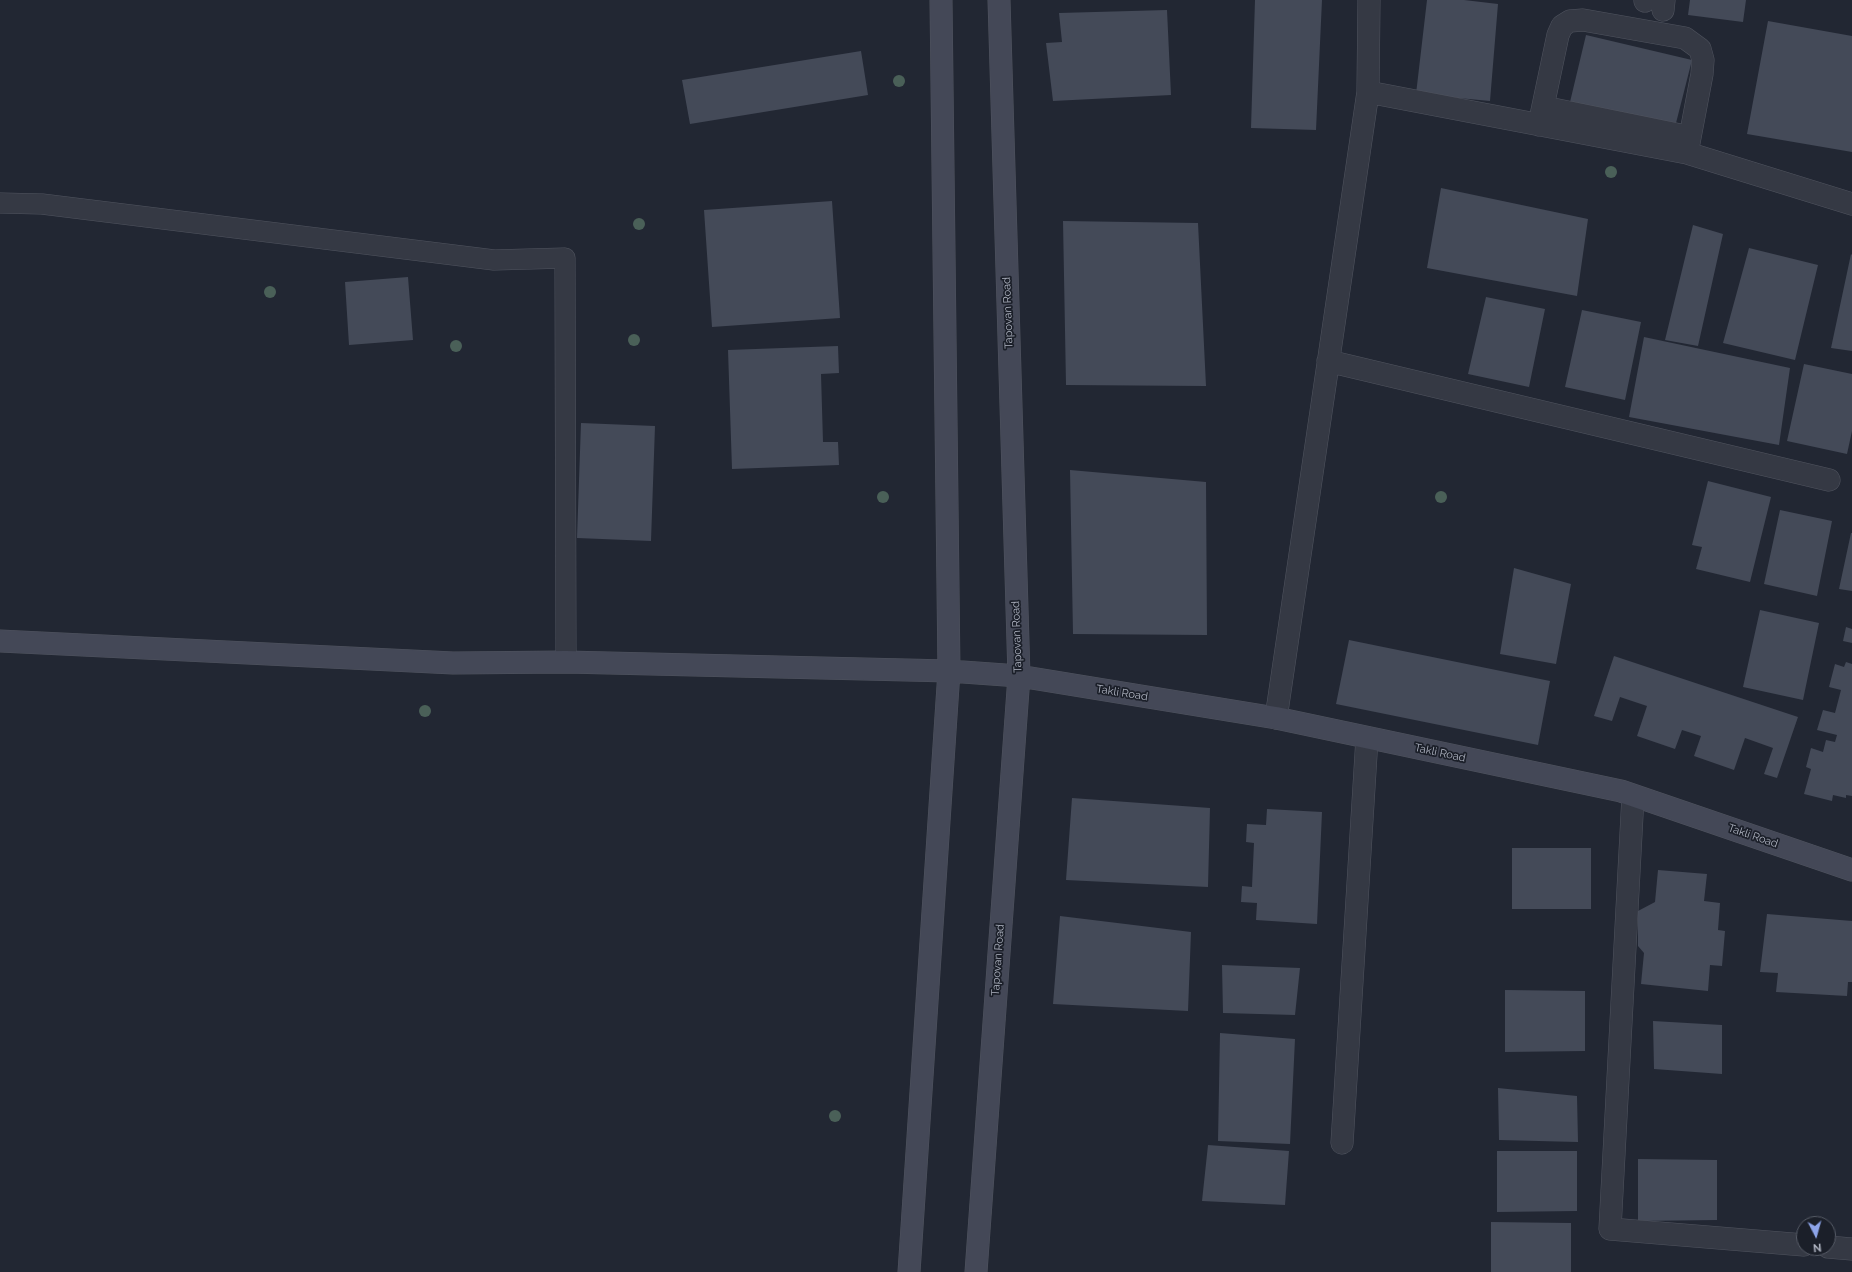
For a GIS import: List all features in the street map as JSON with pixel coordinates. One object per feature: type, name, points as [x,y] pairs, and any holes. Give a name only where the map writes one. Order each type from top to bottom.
[{"type":"main road","points":[[909,1272],[949,671],[941,0]]},
{"type":"main road","name":"Tapovan Road","points":[[976,1272],[1019,676],[999,0]]},
{"type":"main road","name":"Takli Road","points":[[0,641],[445,662],[566,662],[949,671],[1019,676],[1276,718],[1621,791],[1852,870]]},
{"type":"street","points":[[1276,718],[1368,92],[1369,0]]},
{"type":"street","points":[[1541,116],[1558,35],[1562,26],[1570,21],[1583,20],[1685,38],[1700,50],[1703,60],[1702,74],[1689,145]]},
{"type":"street","points":[[1368,92],[1541,116],[1689,145],[1852,204]]},
{"type":"street","points":[[1328,361],[1829,480]]},
{"type":"street","points":[[1342,1143],[1367,738]]},
{"type":"street","points":[[1633,796],[1610,1229],[1796,1244]]},
{"type":"street","points":[[1836,1248],[1852,1249]]},
{"type":"lane","points":[[0,203],[42,204],[494,260],[565,258],[566,662]]},
{"type":"building","points":[[1255,0],[1322,0],[1316,130],[1251,128]]},
{"type":"building","points":[[1427,0],[1464,0],[1498,4],[1490,101],[1416,94]]},
{"type":"building","points":[[1690,0],[1746,0],[1743,22],[1688,15]]},
{"type":"building","points":[[1167,10],[1171,95],[1053,101],[1046,43],[1062,42],[1059,13]]},
{"type":"building","points":[[1768,21],[1852,36],[1852,152],[1747,134]]},
{"type":"building","points":[[1586,35],[1692,60],[1675,127],[1570,102]]},
{"type":"building","points":[[861,51],[868,95],[690,124],[682,80]]},
{"type":"building","points":[[1441,188],[1588,219],[1577,296],[1427,268]]},
{"type":"building","points":[[832,201],[840,318],[712,327],[704,210]]},
{"type":"building","points":[[1063,221],[1198,223],[1206,386],[1066,385]]},
{"type":"building","points":[[1693,225],[1723,234],[1698,346],[1665,340]]},
{"type":"building","points":[[1749,248],[1818,265],[1795,360],[1723,343]]},
{"type":"building","points":[[1851,254],[1852,255],[1852,351],[1831,348]]},
{"type":"building","points":[[408,277],[413,340],[349,345],[345,282]]},
{"type":"building","points":[[1486,297],[1545,309],[1529,387],[1468,374]]},
{"type":"building","points":[[1582,310],[1641,322],[1625,400],[1565,387]]},
{"type":"building","points":[[1644,337],[1790,368],[1779,445],[1629,417]]},
{"type":"building","points":[[838,346],[839,373],[821,374],[823,442],[838,442],[839,465],[732,469],[728,350]]},
{"type":"building","points":[[1804,364],[1852,374],[1852,431],[1847,454],[1787,441]]},
{"type":"building","points":[[581,423],[655,426],[651,541],[577,538]]},
{"type":"building","points":[[1070,470],[1206,482],[1207,635],[1073,634]]},
{"type":"building","points":[[1708,481],[1771,497],[1750,582],[1696,569],[1702,547],[1692,545]]},
{"type":"building","points":[[1780,510],[1832,521],[1817,596],[1764,584]]},
{"type":"building","points":[[1852,533],[1852,591],[1839,589]]},
{"type":"building","points":[[1514,568],[1571,584],[1556,664],[1500,654]]},
{"type":"building","points":[[1760,610],[1819,623],[1803,700],[1743,687]]},
{"type":"building","points":[[1846,627],[1852,629],[1852,643],[1843,641]]},
{"type":"building","points":[[1349,640],[1550,681],[1538,745],[1336,704]]},
{"type":"building","points":[[1614,656],[1798,717],[1777,778],[1764,774],[1773,748],[1745,738],[1734,770],[1694,756],[1701,736],[1682,730],[1675,749],[1637,736],[1647,706],[1620,697],[1612,721],[1594,716]]},
{"type":"building","points":[[1846,662],[1852,664],[1852,796],[1846,795],[1846,798],[1833,795],[1832,801],[1804,794],[1811,769],[1806,767],[1811,748],[1823,752],[1826,740],[1835,742],[1837,735],[1817,730],[1823,710],[1835,713],[1841,690],[1829,687],[1835,664],[1844,667]]},
{"type":"building","points":[[1072,798],[1210,808],[1208,887],[1066,880]]},
{"type":"building","points":[[1267,809],[1322,812],[1317,924],[1256,920],[1257,903],[1241,902],[1242,886],[1252,887],[1254,843],[1246,842],[1247,824],[1266,825]]},
{"type":"building","points":[[1512,848],[1591,848],[1591,909],[1512,909]]},
{"type":"building","points":[[1658,870],[1707,874],[1704,901],[1720,903],[1718,930],[1725,931],[1722,966],[1710,965],[1708,991],[1641,984],[1644,953],[1638,946],[1638,911],[1655,902]]},
{"type":"building","points":[[1767,914],[1852,921],[1852,982],[1848,982],[1847,996],[1776,992],[1778,973],[1760,972]]},
{"type":"building","points":[[1060,916],[1191,932],[1188,1011],[1053,1004]]},
{"type":"building","points":[[1222,965],[1300,968],[1295,1015],[1223,1013]]},
{"type":"building","points":[[1505,990],[1585,991],[1585,1051],[1505,1052]]},
{"type":"building","points":[[1653,1021],[1722,1025],[1722,1074],[1654,1069]]},
{"type":"building","points":[[1220,1033],[1295,1039],[1290,1144],[1218,1141]]},
{"type":"building","points":[[1498,1088],[1577,1096],[1578,1142],[1499,1140]]},
{"type":"building","points":[[1208,1145],[1289,1151],[1285,1205],[1202,1201]]},
{"type":"building","points":[[1497,1151],[1577,1151],[1577,1211],[1497,1212]]},
{"type":"building","points":[[1638,1159],[1717,1160],[1717,1220],[1638,1221]]},
{"type":"building","points":[[1491,1222],[1571,1223],[1571,1272],[1491,1272]]}]
